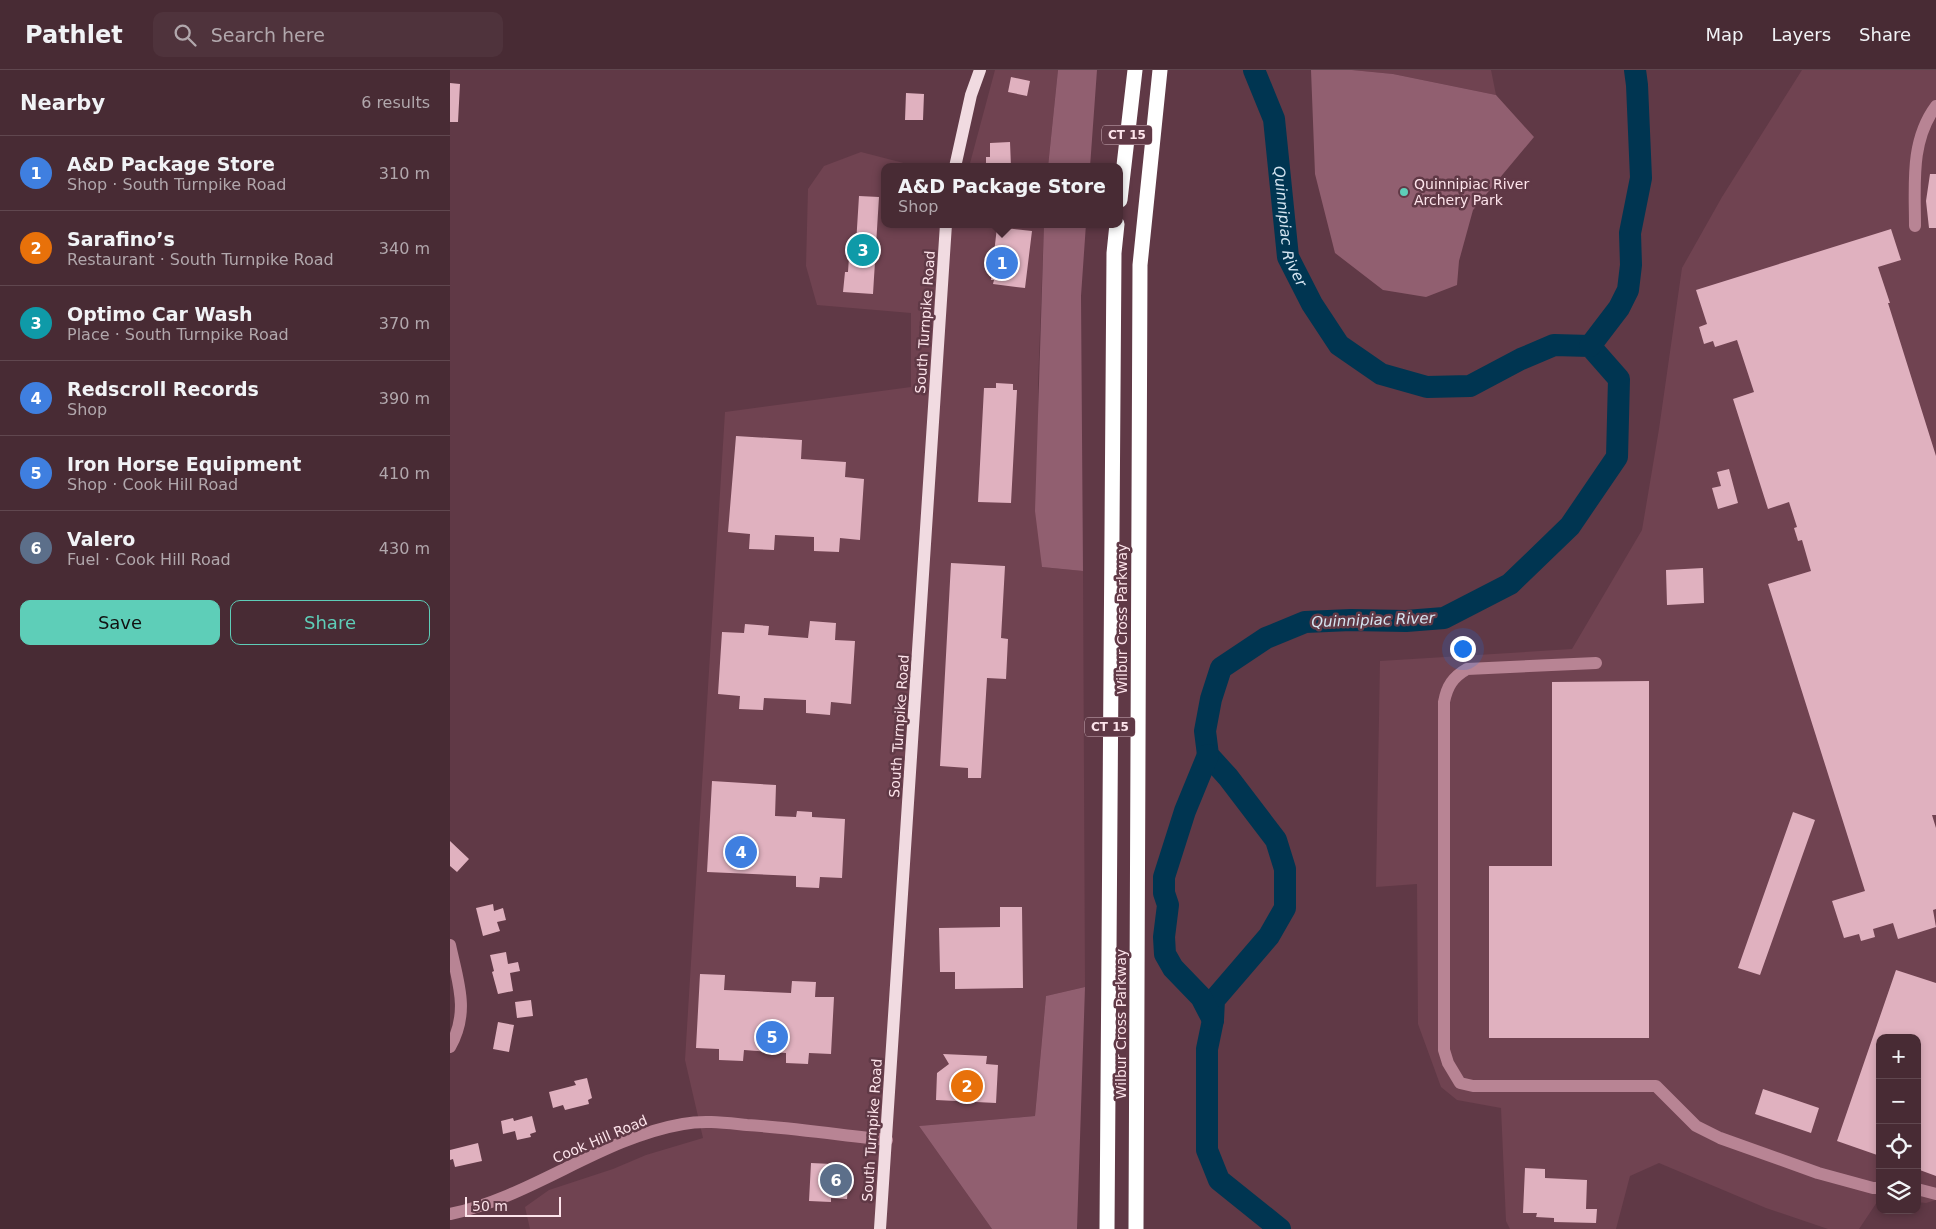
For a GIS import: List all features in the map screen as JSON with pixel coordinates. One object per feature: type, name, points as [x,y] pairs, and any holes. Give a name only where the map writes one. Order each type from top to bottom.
[{"type":"highway","points":[[1126,70],[1128,118]]},
{"type":"highway","name":"CT 15","points":[[1123,169],[1135,70]]},
{"type":"highway","name":"Wilbur Cross Parkway","points":[[1136,1229],[1140,265],[1160,70]]},
{"type":"highway","name":"Wilbur Cross Parkway","points":[[1107,1229],[1114,263],[1117,228]]},
{"type":"main road","points":[[956,163],[971,95],[980,70]]},
{"type":"main road","name":"South Turnpike Road","points":[[880,1229],[946,228]]},
{"type":"street","points":[[1915,226],[1914,166],[1918,142],[1928,117],[1936,106]]},
{"type":"street","points":[[1596,663],[1467,669],[1458,674],[1449,685],[1444,702],[1444,1050],[1448,1064],[1460,1083],[1473,1086],[1656,1086],[1696,1126],[1720,1138],[1818,1173],[1876,1188]]},
{"type":"street","points":[[450,945],[462,1001],[460,1022],[450,1047]]},
{"type":"street","name":"Cook Hill Road","points":[[450,1214],[492,1201],[533,1185],[617,1144],[656,1130],[684,1123],[713,1122],[887,1140]]},
{"type":"street","points":[[1921,1190],[1936,1194]]},
{"type":"shaded area","points":[[995,70],[1058,70],[1048,163],[970,163]]},
{"type":"shaded area","points":[[1058,70],[1097,70],[1090,163],[1048,163]]},
{"type":"shaded area","name":"Quinnipiac River Archery Park","points":[[1311,70],[1352,70],[1393,74],[1496,95],[1534,137],[1473,210],[1459,261],[1457,285],[1426,297],[1383,290],[1335,253],[1315,174]]},
{"type":"shaded area","points":[[1352,70],[1491,70],[1496,95],[1393,74]]},
{"type":"shaded area","points":[[1802,70],[1936,70],[1936,1200],[1921,1202],[1921,1034],[1876,1034],[1876,1204],[1859,1229],[1828,1229],[1766,1208],[1659,1163],[1630,1176],[1616,1229],[1510,1229],[1506,1221],[1501,1108],[1457,1100],[1441,1087],[1418,1024],[1417,884],[1376,887],[1380,661],[1572,649],[1642,530],[1659,429],[1682,268],[1722,197]]},
{"type":"shaded area","points":[[861,152],[904,163],[881,163],[881,228],[1044,228],[1038,385],[1042,567],[1083,571],[1085,987],[1046,996],[1035,1116],[919,1126],[992,1229],[530,1229],[525,1207],[549,1190],[613,1169],[646,1155],[703,1138],[685,1060],[725,412],[911,387],[911,313],[817,305],[806,266],[808,189],[824,166]]},
{"type":"shaded area","points":[[1044,228],[1086,228],[1081,296],[1083,571],[1042,567],[1035,511]]},
{"type":"shaded area","points":[[1085,987],[1077,1229],[992,1229],[919,1126],[1035,1116],[1046,996]]},
{"type":"building","points":[[1011,77],[1030,81],[1027,96],[1008,92]]},
{"type":"building","points":[[450,83],[460,84],[458,122],[450,122]]},
{"type":"building","points":[[906,93],[924,94],[923,120],[905,120]]},
{"type":"building","points":[[1010,142],[1011,163],[986,163],[986,157],[990,157],[990,143]]},
{"type":"building","points":[[1930,174],[1936,174],[1936,228],[1929,228],[1926,201]]},
{"type":"building","points":[[859,196],[879,197],[873,294],[843,292],[845,272],[848,272],[850,243],[856,244]]},
{"type":"building","points":[[997,228],[1032,231],[1025,288],[993,284],[994,280],[991,280]]},
{"type":"building","points":[[1891,229],[1901,260],[1878,267],[1936,456],[1936,815],[1932,815],[1936,828],[1936,909],[1933,910],[1936,927],[1898,939],[1893,923],[1873,929],[1875,937],[1861,941],[1859,934],[1844,938],[1832,901],[1865,891],[1768,584],[1811,571],[1802,540],[1798,541],[1794,528],[1797,527],[1789,502],[1768,509],[1733,399],[1754,392],[1737,340],[1715,347],[1713,341],[1704,344],[1699,327],[1707,324],[1696,290]]},
{"type":"building","points":[[996,383],[1013,384],[1013,390],[1017,390],[1011,503],[978,502],[984,388],[996,388]]},
{"type":"building","points":[[736,436],[802,440],[801,459],[846,462],[845,477],[864,479],[860,540],[840,538],[839,552],[814,551],[814,537],[775,535],[774,550],[749,549],[750,534],[728,532]]},
{"type":"building","points":[[1729,469],[1738,503],[1718,509],[1712,488],[1721,486],[1717,472]]},
{"type":"building","points":[[951,563],[1005,566],[1001,638],[1008,639],[1006,679],[987,678],[981,778],[968,778],[968,768],[940,766]]},
{"type":"building","points":[[1703,568],[1704,603],[1667,605],[1666,570]]},
{"type":"building","points":[[810,621],[836,623],[835,640],[855,641],[851,704],[831,702],[830,715],[806,713],[806,700],[764,698],[763,710],[739,709],[740,696],[718,694],[722,632],[744,633],[745,624],[769,626],[768,635],[808,638]]},
{"type":"building","points":[[1649,681],[1649,1038],[1489,1038],[1489,866],[1552,866],[1552,682]]},
{"type":"building","points":[[712,781],[776,785],[775,816],[796,817],[797,811],[812,812],[812,817],[845,819],[842,878],[820,877],[819,888],[796,887],[796,876],[707,872]]},
{"type":"building","points":[[1793,812],[1815,820],[1760,975],[1738,968]]},
{"type":"building","points":[[450,841],[469,859],[457,872],[450,866]]},
{"type":"building","points":[[493,904],[494,911],[503,908],[506,920],[497,922],[500,931],[483,936],[476,908]]},
{"type":"building","points":[[1000,907],[1022,907],[1023,988],[955,989],[955,972],[940,972],[939,928],[1000,927]]},
{"type":"building","points":[[506,952],[508,964],[518,962],[520,971],[510,973],[513,991],[498,994],[490,955]]},
{"type":"building","points":[[1896,970],[1936,983],[1936,1176],[1921,1170],[1921,1034],[1876,1034],[1876,1155],[1837,1141]]},
{"type":"building","points":[[700,974],[725,975],[724,990],[791,993],[792,981],[816,982],[815,997],[834,997],[831,1054],[809,1053],[808,1064],[786,1063],[786,1053],[744,1050],[743,1061],[719,1060],[719,1049],[696,1048]]},
{"type":"building","points":[[531,1000],[533,1016],[517,1018],[515,1002]]},
{"type":"building","points":[[498,1022],[514,1025],[509,1052],[493,1049]]},
{"type":"building","points":[[943,1054],[987,1056],[986,1064],[998,1065],[996,1103],[936,1100],[937,1073],[949,1064]]},
{"type":"building","points":[[587,1078],[592,1098],[588,1100],[589,1104],[565,1110],[563,1105],[553,1108],[549,1092],[576,1085],[574,1081]]},
{"type":"building","points":[[1763,1089],[1819,1108],[1811,1133],[1755,1114]]},
{"type":"building","points":[[532,1116],[536,1132],[530,1134],[531,1137],[517,1140],[515,1131],[503,1134],[501,1121],[513,1118],[514,1121]]},
{"type":"building","points":[[478,1143],[482,1161],[455,1167],[453,1159],[450,1160],[450,1150]]},
{"type":"building","points":[[811,1163],[832,1164],[831,1186],[848,1187],[847,1199],[831,1198],[831,1202],[809,1201]]},
{"type":"building","points":[[1525,1168],[1545,1169],[1545,1178],[1587,1180],[1586,1209],[1597,1209],[1596,1223],[1554,1222],[1554,1218],[1536,1217],[1537,1213],[1523,1213]]},
{"type":"waterway","name":"Quinnipiac River","points":[[1254,70],[1274,119],[1288,257],[1312,304],[1339,345],[1381,374],[1427,387],[1470,386],[1521,359],[1554,345],[1590,346],[1619,379],[1617,457],[1570,526],[1510,584],[1444,618],[1406,621],[1351,620],[1305,622],[1266,638],[1221,668],[1211,699],[1205,731],[1208,755],[1228,777],[1276,840],[1285,869],[1285,908],[1269,936],[1214,1000],[1213,1020],[1207,1049],[1207,1150],[1219,1180],[1280,1229]]},
{"type":"waterway","name":"Quinnipiac River","points":[[1590,346],[1619,308],[1628,290],[1631,265],[1630,233],[1641,178],[1635,70]]},
{"type":"waterway","name":"Quinnipiac River","points":[[1208,755],[1185,811],[1164,877],[1164,893],[1168,905],[1164,937],[1165,954],[1173,968],[1201,997],[1213,1020]]},
{"type":"place","name":"Quinnipiac River Archery Park","points":[[1404,192]]},
{"type":"place","name":"Optimo Car Wash","points":[[863,250]]},
{"type":"place","name":"A&D Package Store","points":[[1002,263]]},
{"type":"place","name":"Redscroll Records","points":[[741,852]]},
{"type":"place","name":"Iron Horse Equipment","points":[[772,1037]]},
{"type":"place","name":"Sarafino’s","points":[[967,1086]]},
{"type":"place","name":"Valero","points":[[836,1180]]}]
